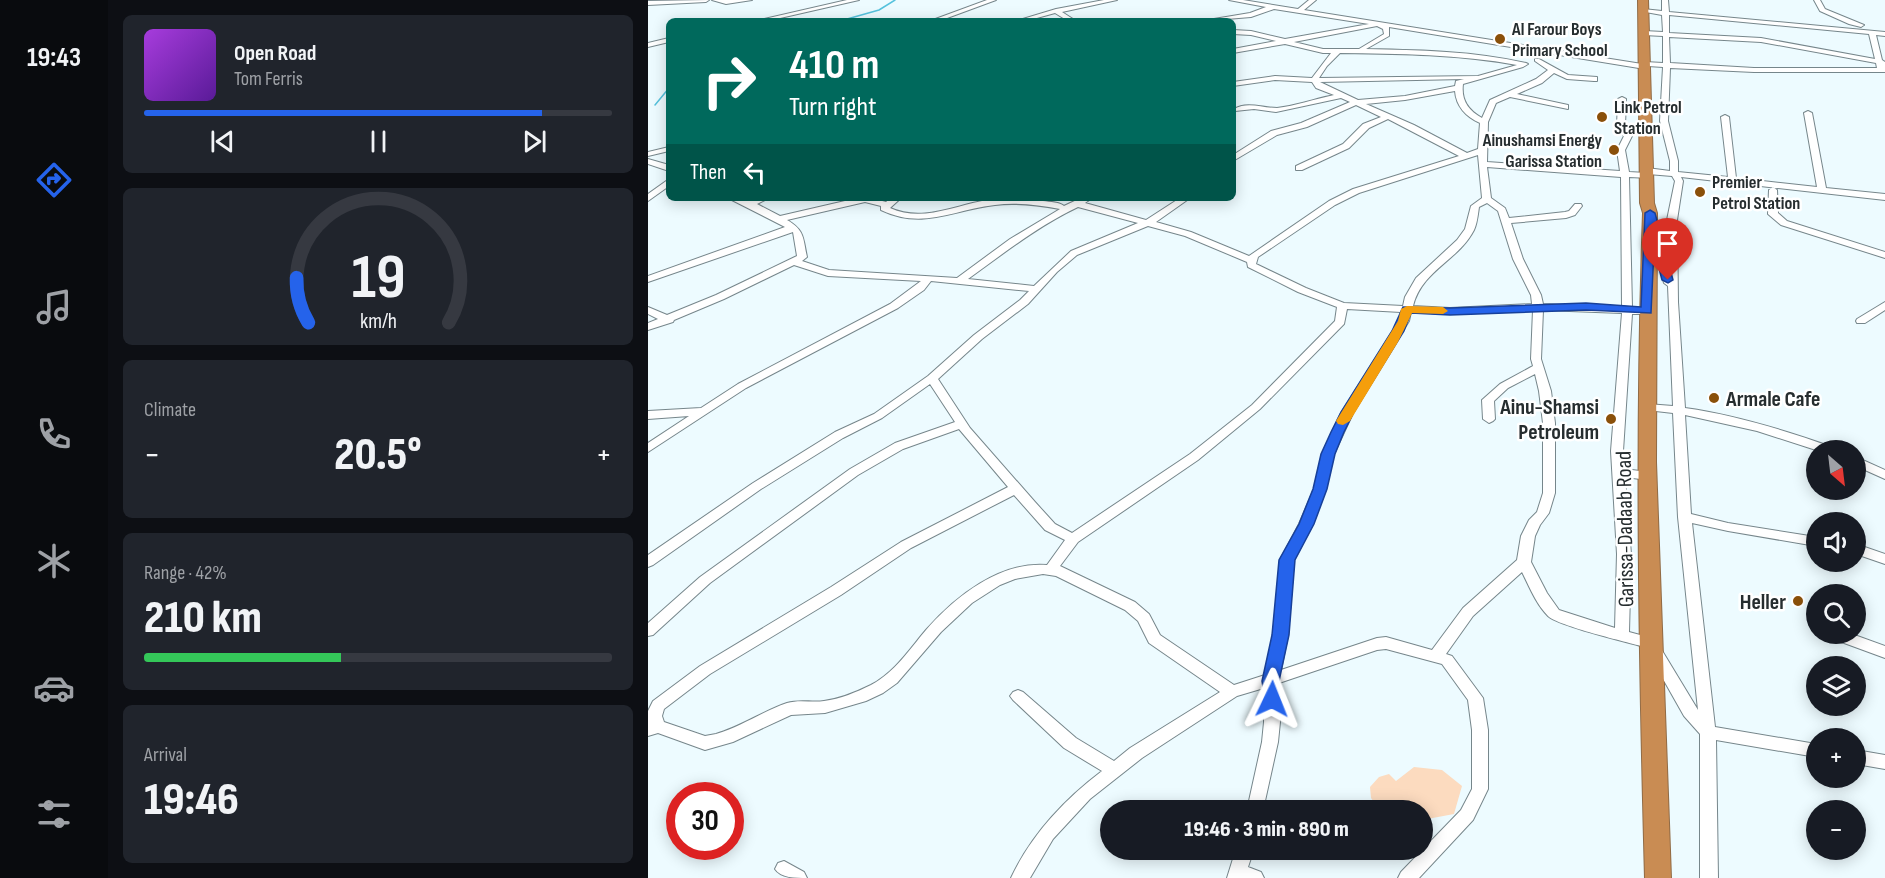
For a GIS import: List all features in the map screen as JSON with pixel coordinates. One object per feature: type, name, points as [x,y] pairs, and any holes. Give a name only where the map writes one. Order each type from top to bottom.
[{"type":"highway","name":"Garissa-Dadaab Road","points":[[1643,6],[1647,203],[1650,213],[1647,311],[1650,643],[1658,878]]},
{"type":"street","points":[[648,3],[706,0]]},
{"type":"street","points":[[715,0],[726,2],[749,0]]},
{"type":"street","points":[[772,18],[856,0]]},
{"type":"street","points":[[942,18],[993,0]]},
{"type":"street","points":[[1030,18],[1114,0]]},
{"type":"street","points":[[1232,0],[1645,65],[1764,70],[1882,67]]},
{"type":"street","points":[[1299,11],[1313,0]]},
{"type":"street","points":[[1817,0],[1822,10],[1841,15],[1850,24],[1880,28]]},
{"type":"street","points":[[1643,6],[1665,6],[1746,22],[1885,34]]},
{"type":"street","points":[[1665,6],[1667,65],[1664,121],[1676,177],[1672,220],[1673,302],[1685,517],[1708,732],[1709,878]]},
{"type":"street","points":[[1228,18],[1251,15],[1274,7]]},
{"type":"street","points":[[1056,11],[1068,18]]},
{"type":"street","points":[[1236,50],[1381,24],[1386,28],[1387,35],[1361,50]]},
{"type":"street","points":[[1236,32],[1288,41],[1323,51],[1361,50],[1467,56],[1524,64]]},
{"type":"street","points":[[1644,33],[1773,42],[1882,67]]},
{"type":"street","points":[[1872,33],[1882,67]]},
{"type":"street","points":[[648,45],[666,41]]},
{"type":"street","points":[[1314,80],[1325,62],[1337,52]]},
{"type":"street","points":[[1484,122],[1469,116],[1460,99],[1459,83],[1537,60],[1554,52]]},
{"type":"street","points":[[1537,60],[1567,77],[1594,79]]},
{"type":"street","points":[[1553,70],[1539,81],[1493,102],[1484,122],[1482,151],[1487,198],[1502,210],[1518,259],[1531,285],[1538,307],[1536,359],[1545,391],[1549,423],[1549,493],[1543,513],[1534,523],[1528,536],[1524,562],[1554,614],[1562,619],[1650,643],[1690,712],[1708,732],[1806,748]]},
{"type":"street","points":[[1236,86],[1275,78],[1314,80],[1475,77]]},
{"type":"street","points":[[1314,80],[1319,86],[1464,155]]},
{"type":"street","points":[[1236,157],[1274,133],[1304,125],[1355,103],[1405,98],[1458,88]]},
{"type":"street","points":[[1508,94],[1565,107]]},
{"type":"street","points":[[1238,109],[1258,107],[1276,110],[1341,96]]},
{"type":"street","points":[[1622,99],[1622,126],[1628,136],[1623,141],[1619,155],[1625,174],[1627,309],[1617,451],[1624,554],[1622,636]]},
{"type":"street","points":[[1808,113],[1822,190]]},
{"type":"street","points":[[1299,168],[1346,146],[1366,126],[1387,117]]},
{"type":"street","points":[[1725,117],[1732,179]]},
{"type":"street","points":[[1236,148],[1245,150]]},
{"type":"street","points":[[648,154],[666,150]]},
{"type":"street","points":[[1482,151],[1371,185],[1332,203],[1254,256],[1251,265],[1259,271],[1342,306],[1482,311],[1538,307],[1647,311]]},
{"type":"street","points":[[648,161],[666,167]]},
{"type":"street","points":[[1482,164],[1625,174],[1647,173],[1885,202]]},
{"type":"street","points":[[1676,177],[1732,179],[1885,197]]},
{"type":"street","points":[[648,198],[666,184]]},
{"type":"street","points":[[1773,190],[1773,214],[1784,223],[1885,255]]},
{"type":"street","points":[[1257,800],[1270,742],[1271,681],[1281,635],[1287,560],[1306,524],[1320,489],[1328,454],[1347,412],[1400,328],[1419,280],[1460,242],[1470,229],[1475,206],[1487,198]]},
{"type":"street","points":[[648,327],[669,320],[796,262],[802,257],[797,231],[793,227],[781,219],[739,201]]},
{"type":"street","points":[[748,205],[758,201]]},
{"type":"street","points":[[781,219],[856,201]]},
{"type":"street","points":[[872,201],[887,205]]},
{"type":"street","points":[[893,201],[884,207],[889,211],[913,217],[948,213],[994,202],[1028,201],[1078,204],[1188,234],[1251,260]]},
{"type":"street","points":[[1078,204],[1083,201]]},
{"type":"street","points":[[648,562],[757,486],[839,435],[878,416],[932,378],[954,356],[1038,290],[1054,270],[1074,254],[1147,223],[1182,201]]},
{"type":"street","points":[[958,282],[1060,204]]},
{"type":"street","points":[[1507,221],[1566,215],[1572,213],[1578,206]]},
{"type":"street","points":[[1650,213],[1673,302]]},
{"type":"street","points":[[648,279],[793,227]]},
{"type":"street","points":[[796,262],[828,273],[929,278],[1038,290]]},
{"type":"street","points":[[648,448],[742,386],[894,306],[920,288],[929,278]]},
{"type":"street","points":[[1861,321],[1885,305]]},
{"type":"street","points":[[1051,569],[1073,539],[1194,457],[1256,407],[1340,322],[1342,306]]},
{"type":"street","points":[[648,310],[669,320]]},
{"type":"street","points":[[1489,419],[1488,400],[1504,386],[1538,368]]},
{"type":"street","points":[[932,378],[961,424],[1050,527],[1073,539]]},
{"type":"street","points":[[1647,407],[1680,410],[1774,430],[1806,442]]},
{"type":"street","points":[[648,415],[705,411]]},
{"type":"street","points":[[648,630],[705,580],[854,472],[899,446],[961,424]]},
{"type":"street","points":[[1866,466],[1885,475]]},
{"type":"street","points":[[1619,472],[1648,476]]},
{"type":"street","points":[[1017,488],[906,545],[836,591],[705,670],[658,705],[652,728],[705,744],[733,735],[790,708],[824,707],[855,697],[892,680],[943,620],[988,585],[1006,576],[1026,571],[1051,569],[1130,606],[1144,618],[1154,639],[1232,692]]},
{"type":"street","points":[[1685,517],[1728,527],[1806,539]]},
{"type":"street","points":[[1866,552],[1885,558]]},
{"type":"street","points":[[1436,656],[1468,612],[1524,562]]},
{"type":"street","points":[[1020,878],[1047,834],[1084,794],[1113,769],[1232,692],[1271,681],[1377,644],[1399,646],[1447,660],[1475,698],[1480,730],[1480,789],[1467,815],[1414,876]]},
{"type":"street","points":[[1863,644],[1885,652]]},
{"type":"street","points":[[1018,696],[1070,743],[1113,769]]},
{"type":"street","points":[[1866,759],[1885,762]]},
{"type":"street","points":[[1237,874],[1255,878]]},
{"type":"shaded area","points":[[1414,767],[1442,770],[1462,786],[1454,814],[1433,818],[1433,800],[1372,800],[1371,798],[1370,787],[1379,777],[1389,774],[1396,781]]},
{"type":"waterway","points":[[851,18],[879,10],[895,0]]},
{"type":"waterway","points":[[655,105],[666,92]]},
{"type":"slow traffic","points":[[1343,421],[1383,358],[1404,321],[1407,309],[1443,311]]},
{"type":"place","name":"Al Farour Boys Primary School","points":[[1500,39]]},
{"type":"place","name":"Link Petrol Station","points":[[1602,117]]},
{"type":"place","name":"Ainushamsi Energy Garissa Station","points":[[1614,150]]},
{"type":"place","name":"Premier Petrol Station","points":[[1700,192]]},
{"type":"place","name":"Armale Cafe","points":[[1714,398]]},
{"type":"place","name":"Ainu-Shamsi Petroleum","points":[[1611,419]]},
{"type":"place","name":"Heller","points":[[1798,601]]},
{"type":"route","points":[[1272,699],[1271,681],[1281,635],[1287,560],[1306,524],[1320,489],[1328,454],[1347,412],[1383,358],[1404,321],[1407,309],[1450,311],[1586,307],[1647,311],[1650,213],[1668,280]]}]
